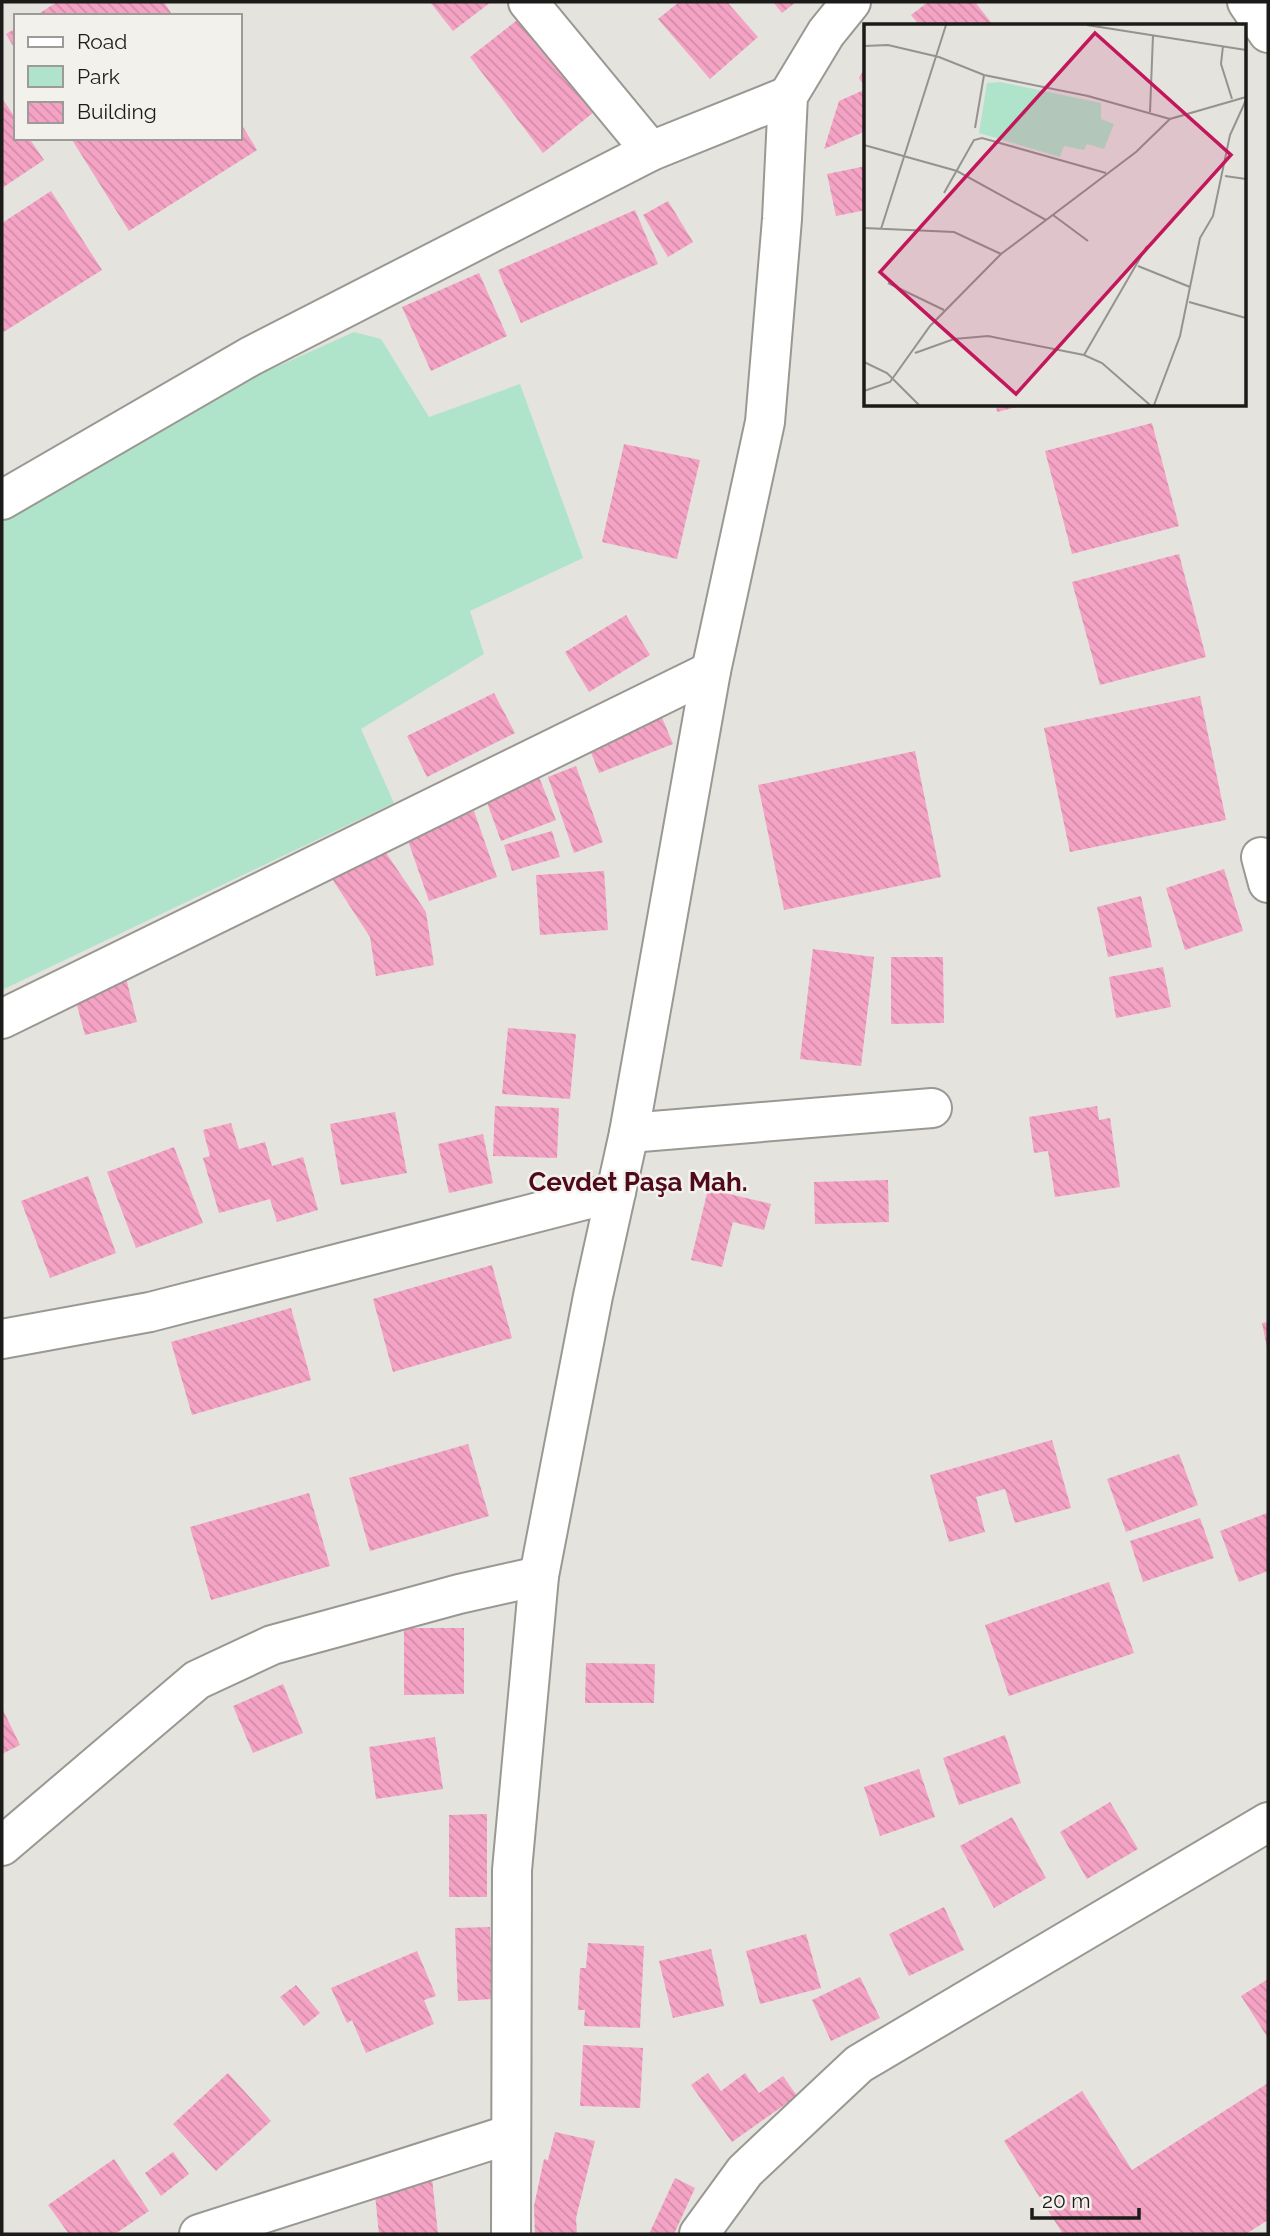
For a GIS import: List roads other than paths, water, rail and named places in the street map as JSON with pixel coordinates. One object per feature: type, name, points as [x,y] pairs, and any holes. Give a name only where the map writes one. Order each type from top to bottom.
[{"type":"street","points":[[528,2],[651,151]]},
{"type":"street","points":[[511,2234],[512,1870],[539,1576],[593,1296],[629,1133],[711,671],[765,422],[782,219],[788,96],[826,33],[851,2]]},
{"type":"street","points":[[1247,2],[1268,33]]},
{"type":"street","points":[[2,500],[251,356],[651,151],[788,96]]},
{"type":"street","points":[[2,1019],[711,671]]},
{"type":"street","points":[[629,1133],[932,1108]]},
{"type":"street","points":[[2,1339],[150,1312],[616,1192]]},
{"type":"street","points":[[2,1846],[197,1680],[272,1645],[459,1594],[539,1576]]},
{"type":"street","points":[[699,2234],[745,2171],[859,2064],[1268,1822]]},
{"type":"street","points":[[199,2234],[511,2134]]},
{"type":"district","name":"Cevdet Paşa Mah.","points":[[638,1182]]}]
